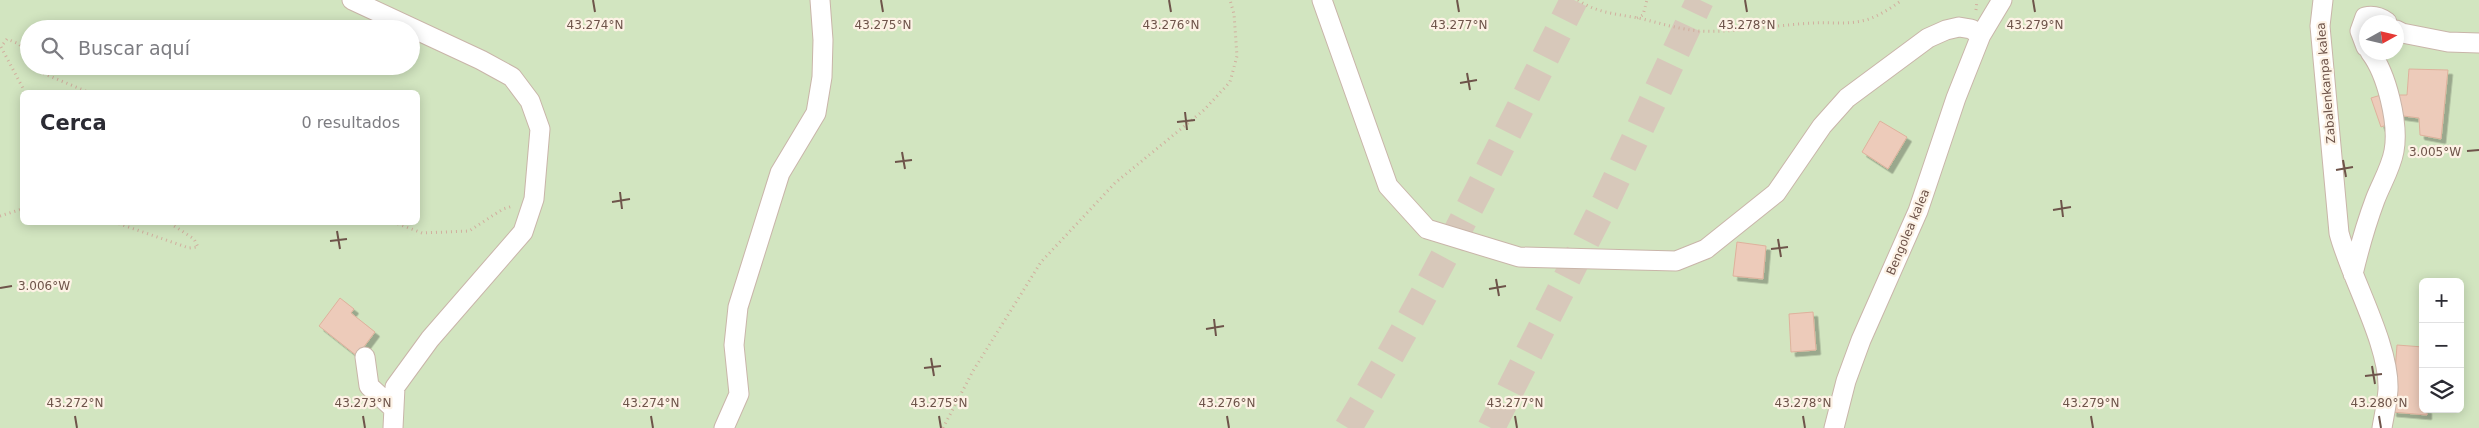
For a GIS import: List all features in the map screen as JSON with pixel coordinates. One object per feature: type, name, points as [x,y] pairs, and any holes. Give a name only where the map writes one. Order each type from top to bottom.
[{"type":"street","points":[[352,0],[395,20]]},
{"type":"street","points":[[724,428],[739,394],[734,345],[738,307],[780,174],[816,113],[822,77],[823,40],[820,0]]},
{"type":"street","points":[[1322,0],[1388,186],[1427,229],[1520,257],[1676,261],[1706,249],[1776,193],[1822,126],[1847,98],[1937,34],[1959,27],[1971,29],[1981,35]]},
{"type":"street","name":"Bengolea kalea","points":[[1834,428],[1846,381],[1861,340],[1918,211],[1956,98],[1981,35],[2002,0]]},
{"type":"street","name":"Zabalenkanpa kalea","points":[[2323,0],[2320,26],[2339,233],[2379,342],[2385,368],[2388,389],[2382,428]]},
{"type":"street","points":[[393,428],[395,387],[430,339],[523,232],[534,199],[540,129],[530,102],[512,77],[481,60],[420,32]]},
{"type":"street","points":[[2404,34],[2448,42],[2479,43]]},
{"type":"street","points":[[2353,274],[2375,200],[2391,163],[2395,138],[2384,76],[2376,60]]},
{"type":"street","points":[[365,357],[369,386],[394,409]]},
{"type":"path","points":[[943,428],[973,371],[1041,262],[1115,183],[1204,110],[1230,82],[1238,56],[1234,14],[1230,0]]},
{"type":"path","points":[[1578,0],[1586,6],[1610,14],[1637,18],[1672,28],[1728,31],[1815,23],[1852,23],[1866,20],[1888,11],[1902,0]]},
{"type":"path","points":[[1637,18],[1643,15],[1647,0]]},
{"type":"path","points":[[20,45],[7,39],[1,48],[24,90]]},
{"type":"path","points":[[45,75],[83,90]]},
{"type":"path","points":[[401,225],[422,233],[469,231],[503,209],[534,199]]},
{"type":"path","points":[[0,216],[20,210]]},
{"type":"path","points":[[123,225],[189,248],[198,246],[194,239],[173,225]]},
{"type":"green space","points":[[0,0],[2479,0],[2479,428],[0,428]]},
{"type":"building","points":[[2409,69],[2448,70],[2441,139],[2420,135],[2419,118],[2396,115],[2398,95],[2407,95]]},
{"type":"building","points":[[2381,95],[2391,123],[2381,127],[2371,98]]},
{"type":"building","points":[[1880,121],[1907,137],[1888,169],[1862,152]]},
{"type":"building","points":[[1737,242],[1766,246],[1763,279],[1733,276]]},
{"type":"building","points":[[340,298],[354,309],[351,313],[375,332],[357,356],[319,326]]},
{"type":"building","points":[[1813,312],[1816,350],[1791,352],[1789,314]]},
{"type":"building","points":[[2397,345],[2419,347],[2419,413],[2427,413],[2427,415],[2392,412]]},
{"type":"tunnel","points":[[1348,428],[1437,270],[1574,0]]},
{"type":"tunnel","points":[[1491,428],[1606,201],[1700,0]]}]
